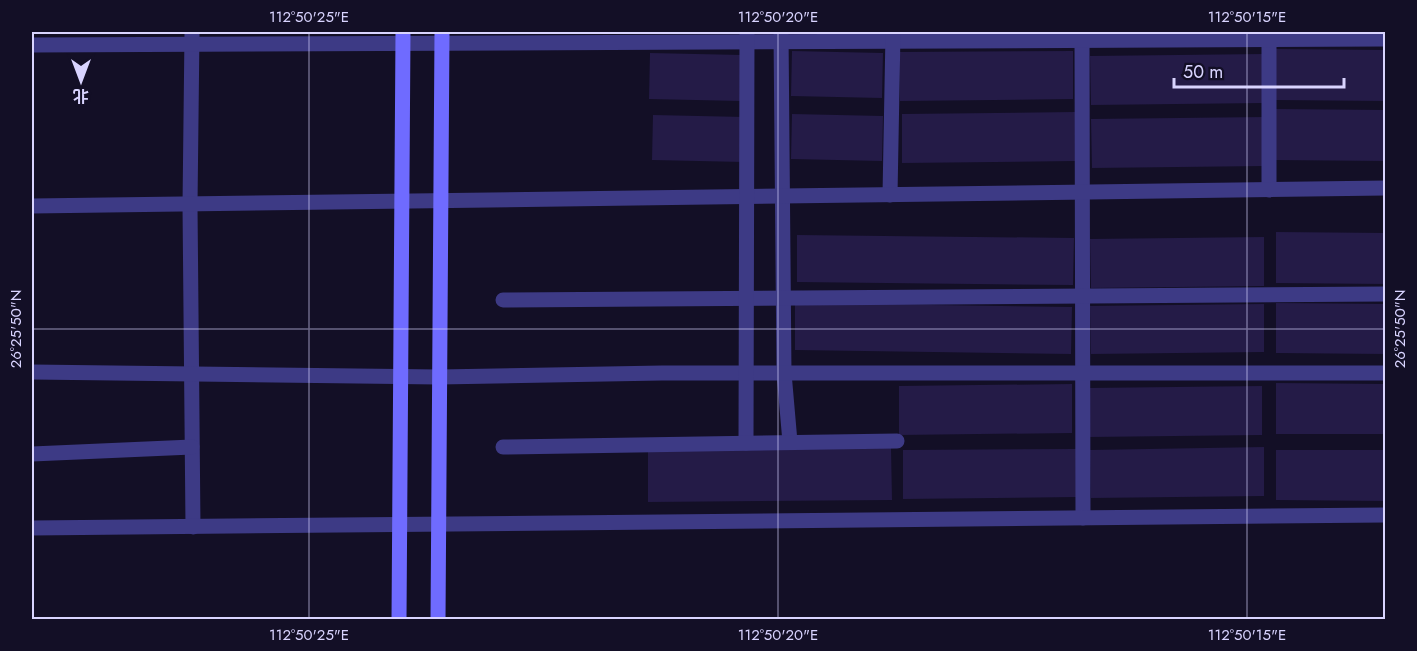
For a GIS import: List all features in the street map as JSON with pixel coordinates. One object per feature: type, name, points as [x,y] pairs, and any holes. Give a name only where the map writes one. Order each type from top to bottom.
[{"type":"street","points":[[890,195],[893,36]]},
{"type":"street","points":[[1082,36],[1083,518]]},
{"type":"street","points":[[1268,36],[1269,190]]},
{"type":"street","points":[[32,45],[191,38],[1268,36],[1386,39]]},
{"type":"street","points":[[438,620],[442,37]]},
{"type":"street","points":[[746,443],[747,37]]},
{"type":"street","points":[[781,37],[784,373],[790,442]]},
{"type":"street","points":[[191,38],[193,527]]},
{"type":"street","points":[[399,620],[403,38]]},
{"type":"street","points":[[32,206],[402,203],[1386,188]]},
{"type":"street","points":[[503,300],[1386,294]]},
{"type":"street","points":[[32,372],[439,377],[745,373],[1386,373]]},
{"type":"street","points":[[503,447],[897,441]]},
{"type":"street","points":[[32,454],[192,447]]},
{"type":"street","points":[[32,528],[1386,515]]},
{"type":"building","points":[[1274,49],[1386,50],[1386,101],[1274,100]]},
{"type":"building","points":[[792,51],[883,53],[882,98],[791,96]]},
{"type":"building","points":[[1073,51],[1073,99],[900,101],[900,52]]},
{"type":"building","points":[[650,53],[742,55],[741,101],[649,99]]},
{"type":"building","points":[[1264,54],[1264,103],[1091,105],[1090,56]]},
{"type":"building","points":[[1273,109],[1386,110],[1386,161],[1273,160]]},
{"type":"building","points":[[1075,112],[1076,161],[902,163],[902,114]]},
{"type":"building","points":[[792,114],[883,116],[882,161],[791,159]]},
{"type":"building","points":[[653,115],[745,117],[744,162],[652,160]]},
{"type":"building","points":[[1265,117],[1265,166],[1092,168],[1091,119]]},
{"type":"building","points":[[1276,232],[1386,233],[1386,284],[1276,283]]},
{"type":"building","points":[[797,235],[1074,238],[1073,285],[797,282]]},
{"type":"building","points":[[1264,237],[1264,286],[1091,288],[1090,239]]},
{"type":"building","points":[[795,303],[1072,307],[1071,354],[795,350]]},
{"type":"building","points":[[1276,303],[1386,304],[1386,354],[1276,353]]},
{"type":"building","points":[[1264,304],[1264,352],[1091,354],[1090,306]]},
{"type":"building","points":[[1276,383],[1386,384],[1386,434],[1276,434]]},
{"type":"building","points":[[1072,384],[1072,433],[899,435],[899,386]]},
{"type":"building","points":[[1262,386],[1262,435],[1089,437],[1088,388]]},
{"type":"building","points":[[1264,447],[1264,496],[1091,498],[1090,450]]},
{"type":"building","points":[[891,448],[892,500],[648,502],[648,450]]},
{"type":"building","points":[[1076,449],[1077,497],[903,499],[903,450]]},
{"type":"building","points":[[1276,450],[1386,450],[1386,501],[1276,500]]}]
